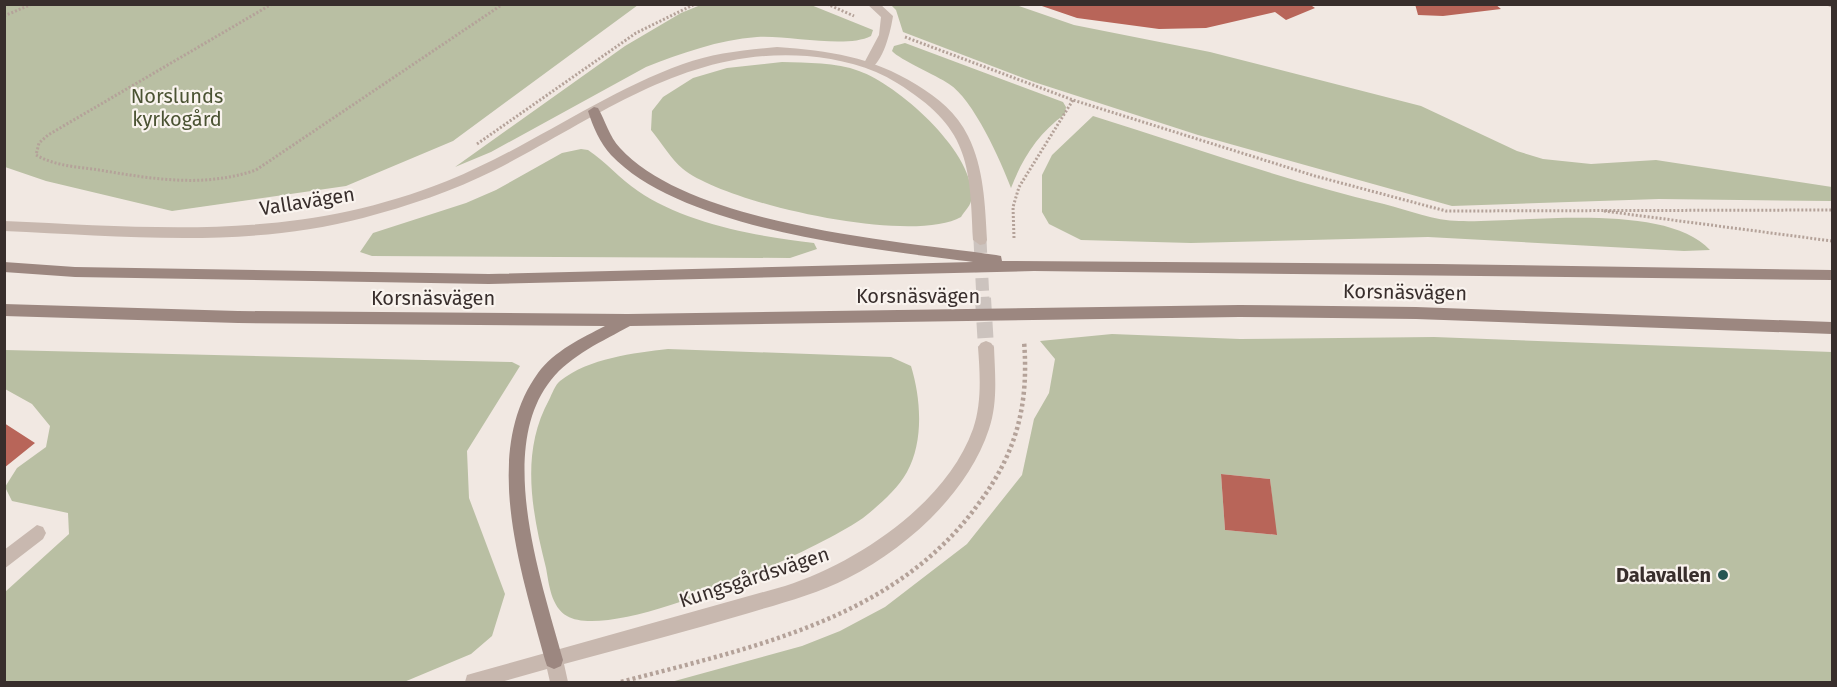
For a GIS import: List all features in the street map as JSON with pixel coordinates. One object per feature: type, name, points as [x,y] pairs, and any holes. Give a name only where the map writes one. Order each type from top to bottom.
[{"type":"main road","points":[[594,111],[601,130],[618,153],[641,172],[690,199],[755,220],[827,235],[1034,266]]},
{"type":"main road","name":"Korsnäsvägen","points":[[4,267],[75,272],[489,279],[1034,266],[1437,269],[1833,276]]},
{"type":"main road","name":"Korsnäsvägen","points":[[4,310],[238,317],[628,320],[1262,311],[1416,313],[1833,328]]},
{"type":"main road","points":[[554,660],[532,573],[520,503],[518,439],[522,418],[531,396],[544,376],[573,352],[628,320]]},
{"type":"street","points":[[869,65],[885,29],[887,16],[872,4]]},
{"type":"street","points":[[594,111],[682,67],[748,51],[780,49],[854,59],[888,72],[927,96],[953,123],[966,148],[977,191],[980,240]]},
{"type":"street","name":"Vallavägen","points":[[4,226],[208,231],[264,229],[343,218],[416,198],[488,168],[594,111]]},
{"type":"street","name":"Kungsgårdsvägen","points":[[474,682],[705,618],[822,582],[868,558],[934,500],[972,449],[981,427],[988,380],[986,347]]},
{"type":"street","points":[[4,561],[37,533]]},
{"type":"street","points":[[554,660],[559,682]]},
{"type":"path","points":[[4,16],[32,4]]},
{"type":"path","points":[[272,4],[48,135],[39,143],[36,155],[43,160],[67,165],[143,177],[180,180],[243,175],[256,170],[503,4]]},
{"type":"path","points":[[474,147],[636,33],[695,4]]},
{"type":"path","points":[[827,4],[885,29],[1073,100],[1236,152],[1426,207],[1489,213],[1588,208],[1833,210]]},
{"type":"path","points":[[1014,238],[1013,207],[1019,188],[1073,100]]},
{"type":"path","points":[[1588,208],[1833,241]]},
{"type":"green space","points":[[703,4],[811,5],[873,30],[871,36],[860,40],[832,42],[757,37],[714,44],[687,52],[646,67],[491,152],[455,167],[625,46],[681,13]]},
{"type":"green space","name":"Norslunds kyrkogård","points":[[4,5],[638,5],[453,141],[346,186],[172,211],[46,181],[5,167]]},
{"type":"green space","points":[[891,5],[1016,5],[1074,25],[1210,52],[1421,106],[1517,151],[1543,159],[1591,164],[1656,160],[1832,187],[1832,201],[1659,199],[1452,206],[1198,135],[1034,82],[903,32],[896,10]]},
{"type":"green space","points":[[905,43],[1063,102],[1066,107],[1065,114],[1032,147],[1011,188],[977,116],[958,92],[943,80],[902,59],[892,51],[894,46]]},
{"type":"green space","points":[[782,62],[831,64],[859,71],[876,79],[914,106],[950,144],[963,164],[970,183],[971,201],[961,217],[937,224],[903,226],[820,217],[777,207],[705,182],[683,169],[651,130],[652,111],[663,97],[693,78],[727,68]]},
{"type":"green space","points":[[1093,116],[1310,185],[1431,217],[1450,221],[1554,218],[1627,220],[1661,225],[1689,235],[1710,250],[1684,251],[1428,237],[1191,243],[1081,240],[1049,224],[1042,212],[1042,175],[1052,155]]},
{"type":"green space","points":[[588,150],[595,155],[638,191],[677,212],[723,227],[814,243],[817,249],[790,258],[372,256],[360,252],[373,233],[466,203],[496,190],[562,153]]},
{"type":"green space","points":[[1112,334],[1240,339],[1434,337],[1832,352],[1832,682],[671,682],[802,646],[840,631],[885,607],[967,544],[1022,475],[1034,419],[1049,393],[1055,359],[1040,341]],"holes":[[[1221,474],[1270,479],[1276,535],[1225,530]]]},
{"type":"green space","points":[[668,349],[891,357],[911,366],[919,406],[918,434],[912,460],[898,485],[863,518],[840,532],[762,570],[716,589],[627,617],[591,621],[567,616],[554,601],[536,526],[531,483],[534,441],[540,420],[552,392],[560,381],[572,373],[612,358]]},
{"type":"green space","points":[[5,350],[512,362],[520,366],[467,451],[469,498],[505,594],[492,636],[471,654],[404,682],[5,682],[5,592],[69,534],[68,513],[12,501],[5,487],[17,468],[46,447],[50,426],[32,404],[5,389]]},
{"type":"building","points":[[1036,4],[1309,4],[1315,8],[1286,20],[1275,12],[1206,28],[1159,29],[1077,18]]},
{"type":"building","points":[[1415,4],[1495,4],[1501,9],[1443,16],[1418,15]]},
{"type":"building","points":[[4,423],[35,443],[4,468]]},
{"type":"building","points":[[1221,474],[1270,479],[1277,535],[1225,530]]},
{"type":"tunnel","points":[[980,240],[983,300]]},
{"type":"tunnel","points":[[983,298],[986,347]]},
{"type":"place","name":"Dalavallen","points":[[1723,575]]}]
